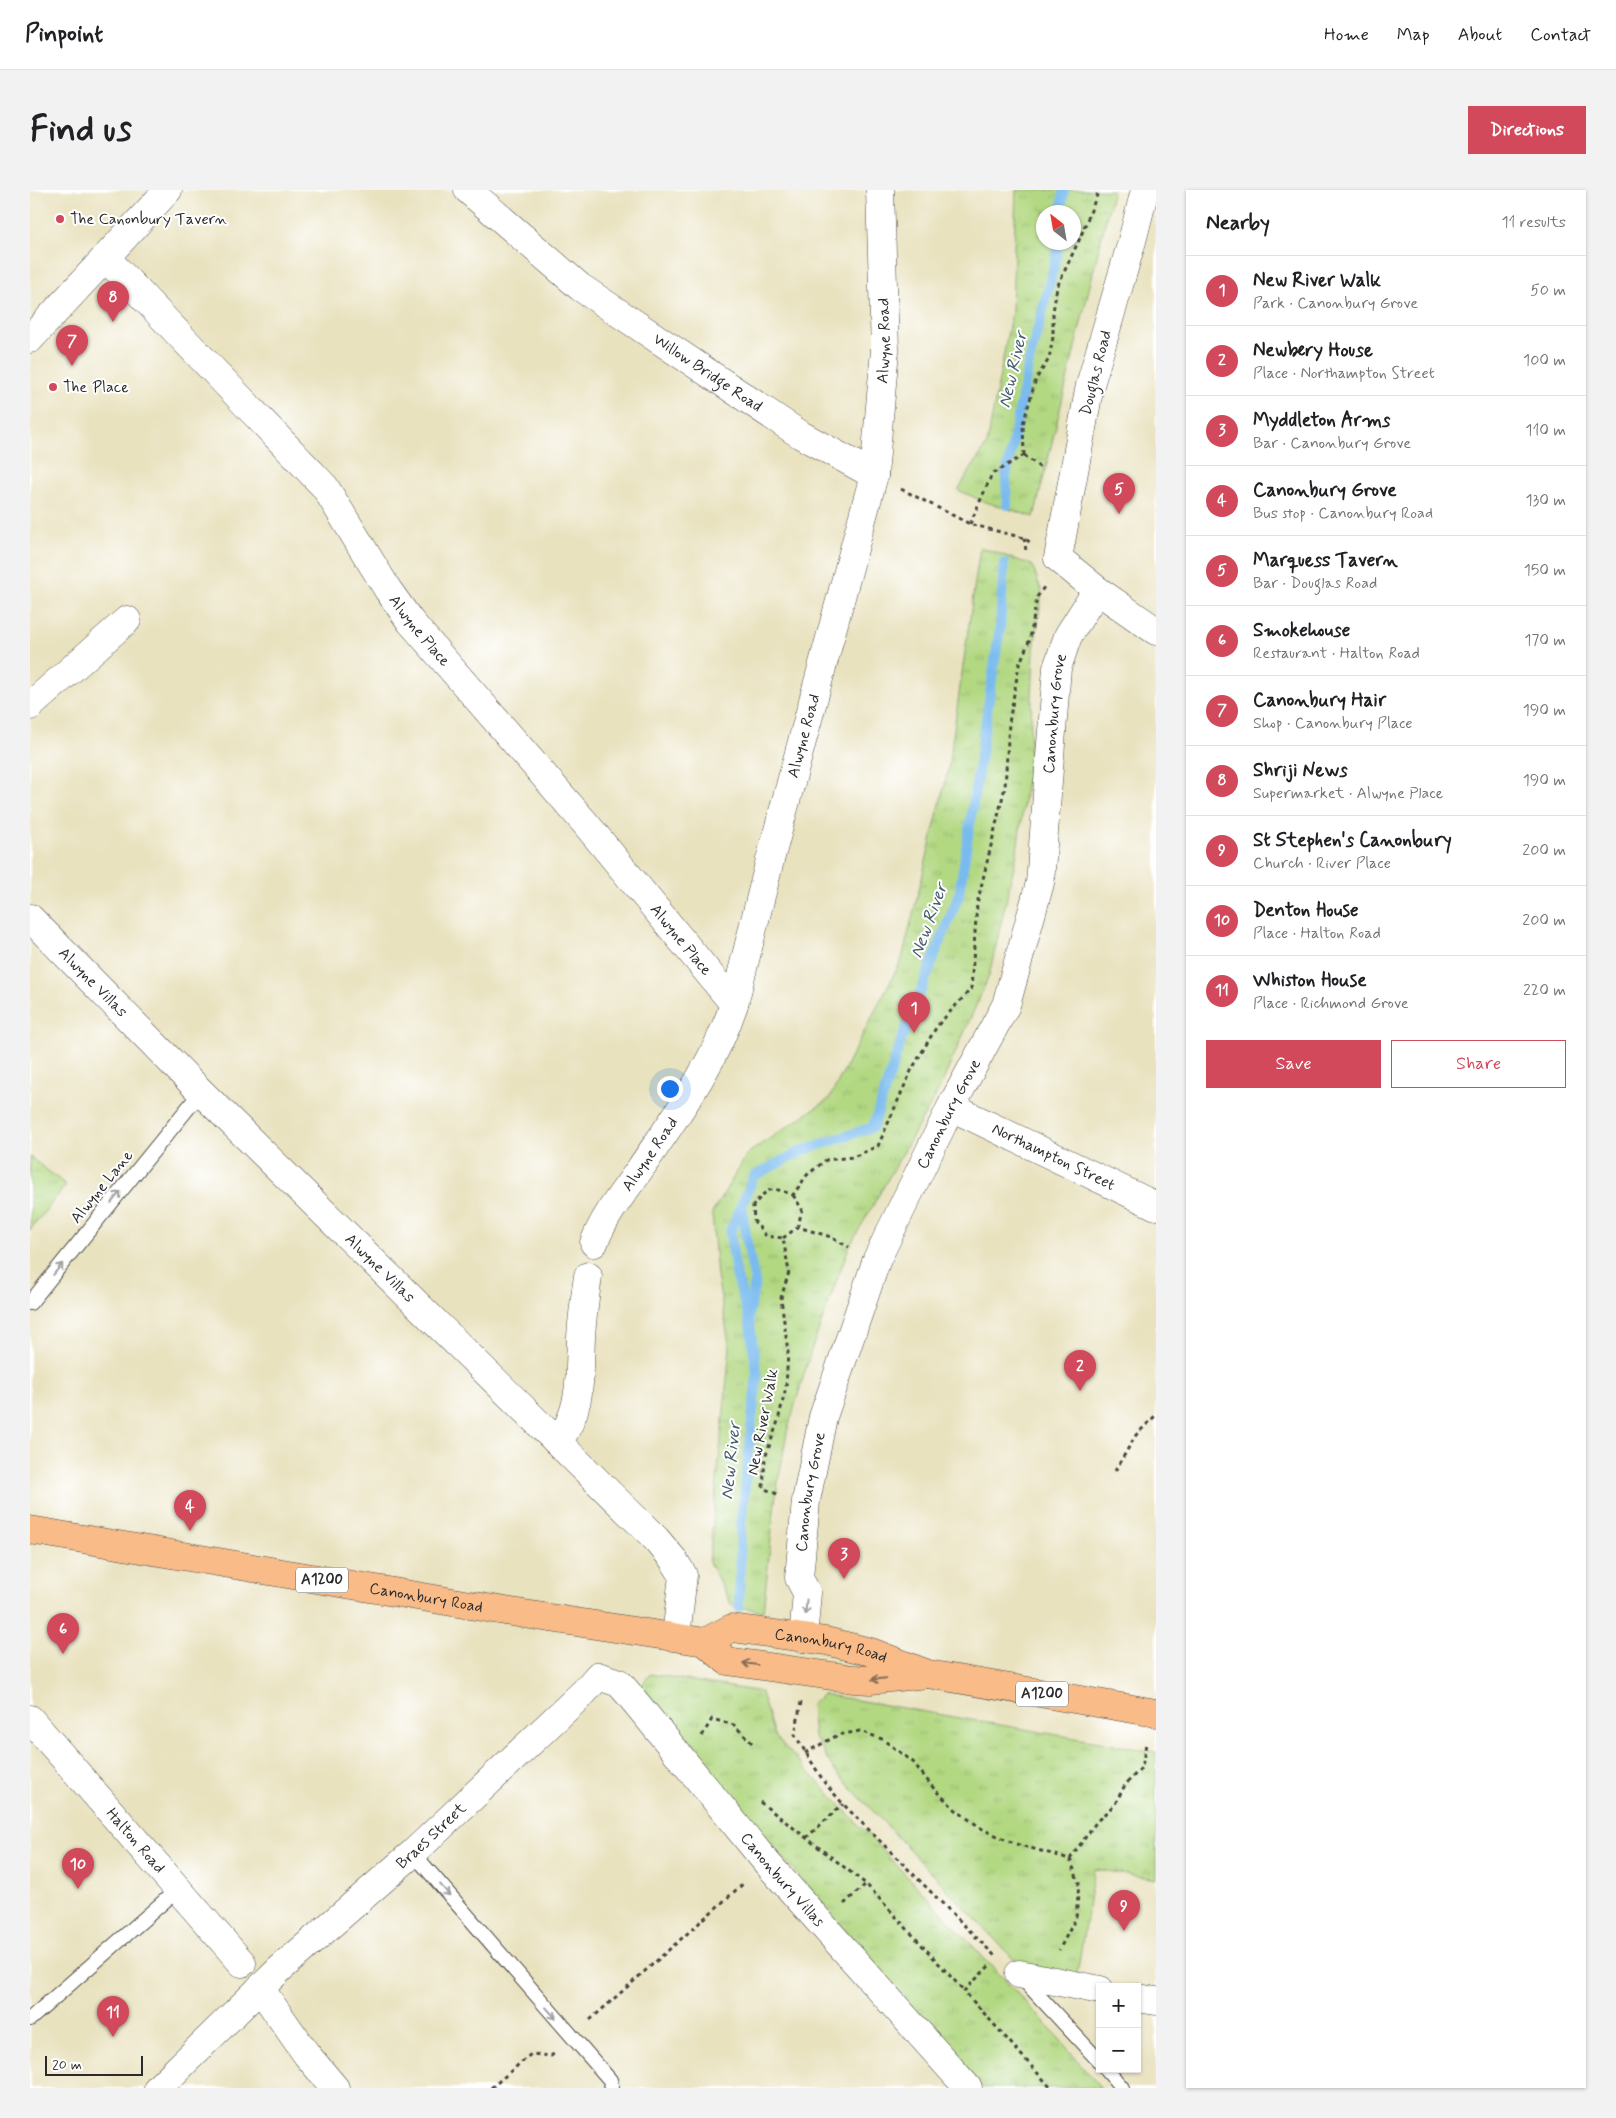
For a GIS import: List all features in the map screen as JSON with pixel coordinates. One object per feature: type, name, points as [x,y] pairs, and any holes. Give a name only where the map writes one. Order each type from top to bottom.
[{"type":"main road","name":"Canonbury Road","points":[[30,1530],[505,1611],[705,1642],[727,1661],[853,1679],[870,1680],[928,1674]]},
{"type":"main road","name":"Canonbury Road","points":[[705,1642],[732,1628],[802,1638],[864,1650],[928,1674],[1154,1712]]},
{"type":"street","points":[[30,339],[168,190]]},
{"type":"street","name":"Willow Bridge Road","points":[[468,190],[580,288],[801,435],[874,475]]},
{"type":"street","name":"Alwyne Road","points":[[594,1243],[612,1210],[666,1131],[710,1059],[729,1020],[734,1004],[775,841],[874,475],[886,350],[880,190]]},
{"type":"street","name":"Douglas Road","points":[[1097,590],[1058,558],[1090,385],[1132,242],[1145,190]]},
{"type":"street","name":"Alwyne Place","points":[[106,258],[325,487],[388,590],[410,621],[586,824],[734,1004]]},
{"type":"street","points":[[1097,590],[1154,625]]},
{"type":"street","name":"Canonbury Grove","points":[[802,1638],[807,1593],[800,1578],[806,1501],[823,1417],[876,1259],[951,1107],[1006,1005],[1040,883],[1057,668],[1068,636],[1097,590]]},
{"type":"street","points":[[30,706],[127,620]]},
{"type":"street","name":"Alwyne Villas","points":[[30,918],[201,1092],[656,1539],[680,1568],[682,1575],[683,1587],[676,1637]]},
{"type":"street","name":"Northampton Street","points":[[951,1107],[1156,1206]]},
{"type":"street","points":[[558,1442],[573,1420],[578,1400],[581,1336],[588,1276]]},
{"type":"street","name":"Braes Street","points":[[158,2088],[260,1988],[413,1853],[584,1692],[598,1676]]},
{"type":"street","name":"Canonbury Villas","points":[[598,1676],[619,1684],[627,1692],[766,1863],[968,2088]]},
{"type":"street","name":"Halton Road","points":[[30,1719],[242,1964]]},
{"type":"street","points":[[1019,1974],[1096,1989]]},
{"type":"street","points":[[260,1988],[308,2055],[335,2088]]},
{"type":"street","points":[[1141,1999],[1156,2001]]},
{"type":"lane","name":"Alwyne Lane","points":[[30,1303],[201,1092]]},
{"type":"lane","points":[[413,1853],[610,2080],[612,2088]]},
{"type":"lane","points":[[30,2019],[177,1890]]},
{"type":"lane","points":[[1019,1974],[1096,2058]]},
{"type":"lane","points":[[1109,2073],[1122,2088]]},
{"type":"path","points":[[1024,456],[1023,424],[1036,379],[1049,359],[1053,338],[1053,312],[1057,287],[1080,238],[1099,190]]},
{"type":"path","points":[[970,524],[992,474],[1024,456]]},
{"type":"path","points":[[1024,456],[1045,472]]},
{"type":"path","points":[[874,475],[970,524],[1024,538]]},
{"type":"path","points":[[793,1195],[807,1175],[826,1160],[853,1156],[878,1146],[911,1071],[937,1026],[972,989],[978,904],[984,868],[1005,787],[1009,723],[1018,675],[1030,639],[1037,597],[1042,592]]},
{"type":"path","points":[[776,1188],[793,1195],[802,1209],[798,1227],[783,1238],[766,1236],[754,1221],[753,1206],[764,1193],[776,1188]]},
{"type":"path","points":[[798,1227],[828,1236],[856,1250]]},
{"type":"path","name":"New River Walk","points":[[780,1495],[763,1488],[766,1458],[778,1421],[786,1386],[788,1352],[781,1298],[789,1272],[783,1238]]},
{"type":"path","points":[[1115,1471],[1136,1435],[1156,1415]]},
{"type":"path","points":[[805,1699],[799,1703],[795,1735],[824,1782],[843,1804],[997,1958]]},
{"type":"path","points":[[1070,1859],[1097,1821],[1114,1804],[1125,1785],[1142,1767],[1154,1712]]},
{"type":"path","points":[[707,1744],[701,1736],[712,1719],[734,1725],[754,1745]]},
{"type":"path","points":[[805,1753],[838,1735],[860,1731],[882,1740],[913,1762],[935,1790],[957,1811],[984,1830],[1016,1844],[1070,1859]]},
{"type":"path","points":[[758,1801],[866,1884],[1051,2088]]},
{"type":"path","points":[[806,1838],[843,1804]]},
{"type":"path","points":[[1047,1980],[1052,1961],[1065,1941],[1076,1918],[1079,1883],[1070,1859]]},
{"type":"path","points":[[491,2088],[531,2054],[551,2056],[766,1863]]},
{"type":"path","points":[[964,1990],[990,1965]]},
{"type":"green space","points":[[1016,190],[1113,190],[1034,517],[982,501],[958,490],[987,444],[1012,310]]},
{"type":"green space","points":[[980,547],[1032,565],[1042,592],[1034,651],[1029,765],[1016,858],[989,976],[939,1090],[849,1247],[811,1351],[787,1432],[776,1494],[763,1611],[732,1606],[709,1562],[730,1348],[717,1276],[712,1213],[748,1153],[829,1099],[902,959],[948,771]]},
{"type":"green space","points":[[30,1157],[66,1185],[30,1230]]},
{"type":"green space","points":[[650,1674],[761,1692],[774,1735],[1051,2029],[1101,2088],[982,2088],[638,1690]]},
{"type":"green space","points":[[822,1694],[1156,1752],[1156,1879],[1094,1869],[1077,1975],[1018,1964],[834,1770],[814,1736],[811,1705]]},
{"type":"waterway","name":"New River","points":[[1062,205],[1064,190]]},
{"type":"waterway","name":"New River","points":[[1007,505],[1006,476],[1029,362],[1057,250]]},
{"type":"waterway","name":"New River","points":[[739,1607],[741,1524],[757,1374],[749,1318],[736,1274],[730,1232],[754,1176],[801,1151],[873,1127],[902,1038],[959,895],[1000,628],[1004,563]]},
{"type":"waterway","name":"New River","points":[[742,1204],[746,1238],[755,1282],[749,1315]]},
{"type":"place","name":"The Canonbury Tavern","points":[[60,219]]},
{"type":"place","name":"Shriji News","points":[[113,322]]},
{"type":"place","name":"Canonbury Hair","points":[[72,366]]},
{"type":"place","name":"The Place","points":[[53,387]]},
{"type":"place","name":"Marquess Tavern","points":[[1119,514]]},
{"type":"place","name":"New River Walk","points":[[914,1033]]},
{"type":"place","name":"Newbery House","points":[[1080,1391]]},
{"type":"place","name":"Canonbury Grove","points":[[190,1531]]},
{"type":"place","name":"Myddleton Arms","points":[[844,1579]]},
{"type":"place","name":"Smokehouse","points":[[63,1654]]},
{"type":"place","name":"Denton House","points":[[78,1889]]},
{"type":"place","name":"St Stephen's Canonbury","points":[[1124,1931]]},
{"type":"place","name":"Whiston House","points":[[113,2037]]}]
